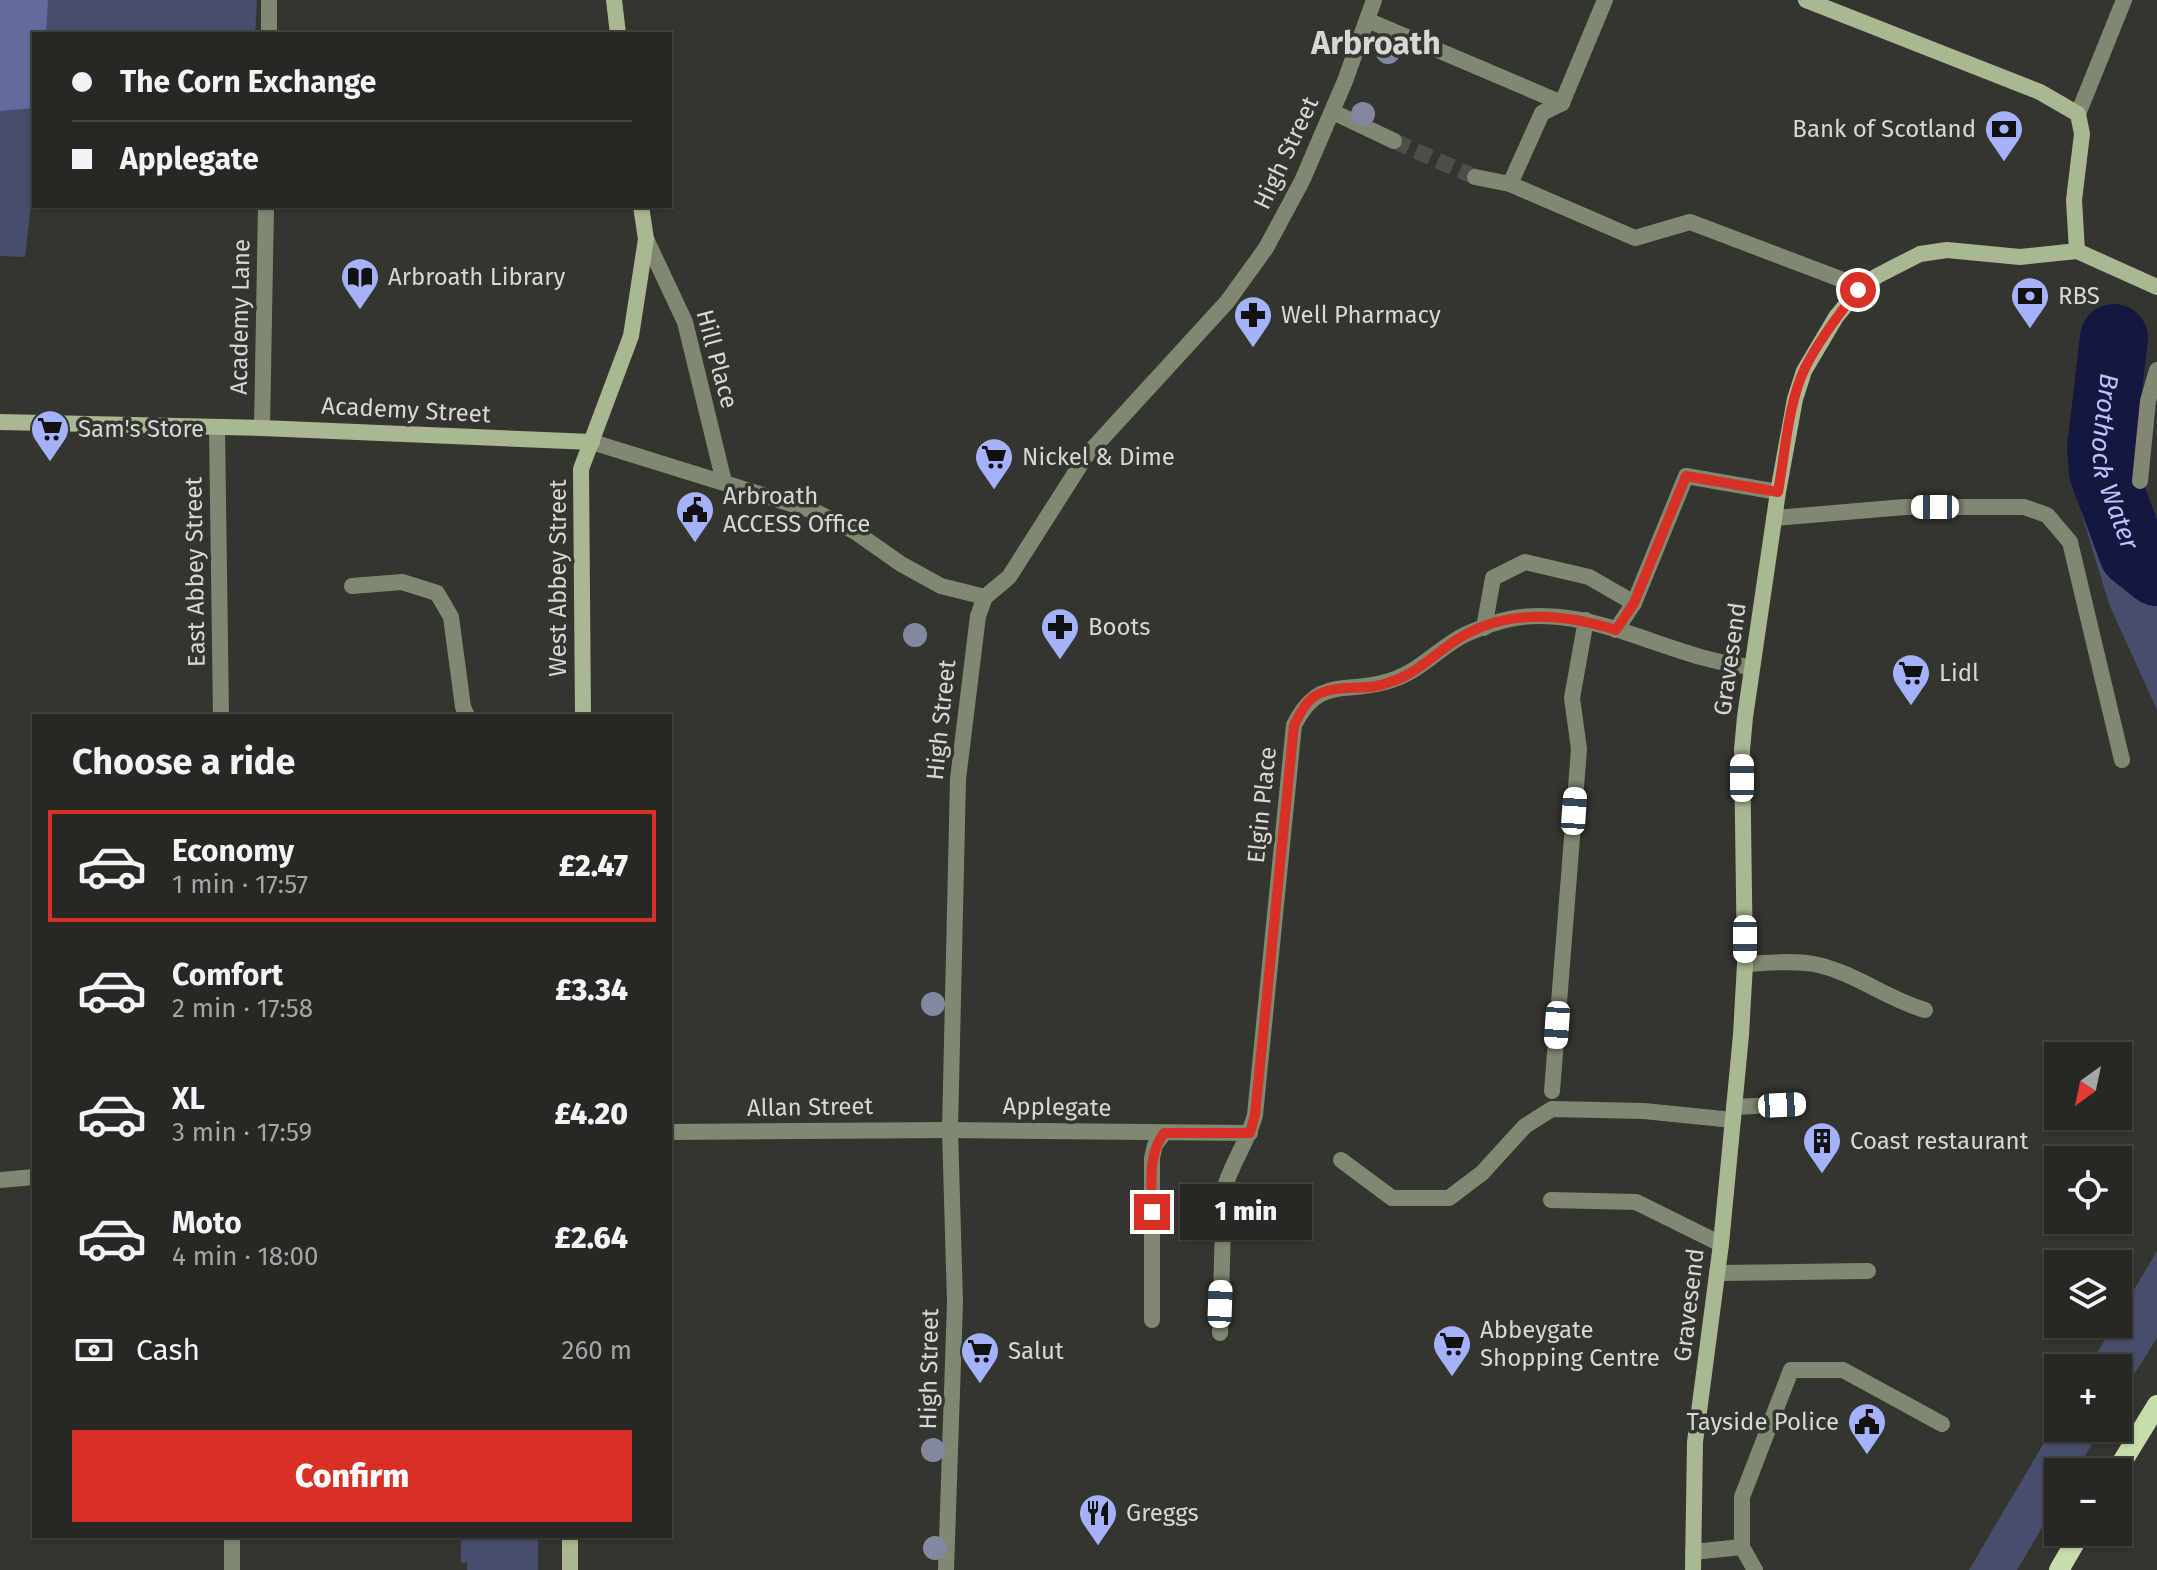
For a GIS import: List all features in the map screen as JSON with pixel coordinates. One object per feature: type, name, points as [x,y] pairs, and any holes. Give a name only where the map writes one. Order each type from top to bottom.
[{"type":"main road","points":[[2125,1458],[2157,1405]]},
{"type":"main road","points":[[2059,1570],[2073,1546]]},
{"type":"street","points":[[269,0],[269,32]]},
{"type":"street","points":[[614,0],[618,32]]},
{"type":"street","name":"High Street","points":[[946,1570],[955,1302],[950,1130],[958,779],[976,632],[985,597],[1009,577],[1086,456],[1235,291],[1266,248],[1302,181],[1333,112],[1374,0]]},
{"type":"street","points":[[1510,184],[1542,113],[1562,103],[1605,0]]},
{"type":"street","points":[[1806,0],[2040,92],[2078,114]]},
{"type":"street","points":[[2124,0],[2078,114],[2082,134],[2074,200],[2077,251],[2157,287]]},
{"type":"street","points":[[1367,20],[1562,103]]},
{"type":"street","points":[[1333,112],[1394,141]]},
{"type":"street","points":[[1475,177],[1510,184],[1635,238],[1690,222],[1843,280]]},
{"type":"street","name":"Academy Lane","points":[[262,428],[266,208]]},
{"type":"street","name":"Hill Place","points":[[641,208],[646,239],[685,322],[724,482]]},
{"type":"street","name":"West Abbey Street","points":[[583,714],[581,469],[631,336],[646,239]]},
{"type":"street","name":"Gravesend","points":[[1693,1570],[1695,1442],[1721,1244],[1745,964],[1742,750],[1786,443],[1804,371],[1836,317],[1858,290],[1889,269],[1920,254],[1947,250],[2020,257],[2077,251]]},
{"type":"street","points":[[2140,481],[2148,401],[2157,370]]},
{"type":"street","name":"Academy Street","points":[[0,422],[262,428],[592,442]]},
{"type":"street","name":"East Abbey Street","points":[[217,427],[221,714]]},
{"type":"street","points":[[592,442],[814,511],[854,531],[901,564],[941,586],[985,597]]},
{"type":"street","points":[[1616,630],[1634,603],[1686,476],[1778,492]]},
{"type":"street","points":[[1774,518],[1905,507],[2024,507],[2047,515],[2070,542],[2122,760]]},
{"type":"street","points":[[1484,628],[1493,578],[1525,562],[1589,577],[1634,603]]},
{"type":"street","points":[[352,586],[402,582],[437,593],[451,617],[466,714]]},
{"type":"street","name":"Elgin Place","points":[[1220,1333],[1224,1190],[1229,1169],[1250,1133],[1255,1115],[1294,725],[1312,698],[1348,688],[1377,686],[1406,675],[1463,635],[1522,616],[1586,620],[1723,665],[1752,667]]},
{"type":"street","points":[[1552,1091],[1579,749],[1572,698],[1586,620]]},
{"type":"street","points":[[1745,964],[1812,963],[1850,976],[1925,1010]]},
{"type":"street","points":[[1341,1160],[1392,1198],[1449,1198],[1482,1173],[1525,1126],[1552,1109],[1734,1113],[1798,1104]]},
{"type":"street","name":"Allan Street","points":[[672,1132],[950,1130]]},
{"type":"street","name":"Applegate","points":[[950,1130],[1250,1133]]},
{"type":"street","points":[[1152,1320],[1152,1158],[1155,1145],[1164,1133]]},
{"type":"street","points":[[0,1180],[32,1177]]},
{"type":"street","points":[[1551,1200],[1636,1202],[1721,1244]]},
{"type":"street","points":[[1717,1273],[1868,1271]]},
{"type":"street","points":[[1755,1570],[1742,1547],[1742,1497],[1791,1370],[1843,1370],[1942,1424]]},
{"type":"street","points":[[232,1538],[232,1570]]},
{"type":"street","points":[[570,1538],[570,1570]]},
{"type":"street","points":[[1693,1552],[1742,1547]]},
{"type":"shaded area","points":[[0,0],[257,0],[255,32],[32,32],[32,195],[25,257],[0,256]]},
{"type":"shaded area","points":[[0,0],[48,0],[46,32],[32,32],[32,108],[0,111]]},
{"type":"shaded area","points":[[2093,511],[2120,572],[2157,604],[2157,710],[2109,604],[2081,512]]},
{"type":"shaded area","points":[[2157,1251],[2157,1338],[2132,1378],[2132,1354],[2096,1354],[2106,1338],[2132,1338],[2132,1293]]},
{"type":"shaded area","points":[[2044,1442],[2093,1442],[2084,1458],[2044,1458],[2044,1525],[2017,1570],[1969,1570]]},
{"type":"shaded area","points":[[461,1538],[538,1538],[538,1570],[467,1570],[467,1562],[461,1563]]},
{"type":"waterway","name":"Brothock Water","points":[[2114,338],[2101,448],[2103,472],[2133,553],[2157,572]]},
{"type":"tunnel","points":[[1394,141],[1475,177]]},
{"type":"place","name":"Bank of Scotland","points":[[2004,163]]},
{"type":"place","name":"Arbroath Library","points":[[360,311]]},
{"type":"place","name":"RBS","points":[[2030,330]]},
{"type":"place","name":"Well Pharmacy","points":[[1253,349]]},
{"type":"place","name":"Sam's Store","points":[[50,463]]},
{"type":"place","name":"Nickel & Dime","points":[[994,491]]},
{"type":"place","name":"Arbroath ACCESS Office","points":[[695,544]]},
{"type":"place","name":"Boots","points":[[1060,661]]},
{"type":"place","name":"Lidl","points":[[1911,707]]},
{"type":"place","name":"Coast restaurant","points":[[1822,1175]]},
{"type":"place","name":"Abbeygate Shopping Centre","points":[[1452,1378]]},
{"type":"place","name":"Salut","points":[[980,1385]]},
{"type":"place","name":"Tayside Police","points":[[1867,1456]]},
{"type":"place","name":"Greggs","points":[[1098,1547]]},
{"type":"district","name":"Arbroath","points":[[1376,43]]},
{"type":"route","points":[[1152,1212],[1152,1158],[1155,1145],[1164,1133],[1250,1133],[1255,1115],[1294,725],[1303,709],[1312,698],[1326,692],[1377,686],[1406,675],[1463,635],[1493,623],[1522,616],[1555,616],[1586,620],[1616,630],[1634,603],[1686,476],[1778,492],[1795,399],[1804,371],[1836,317],[1858,290]]}]
